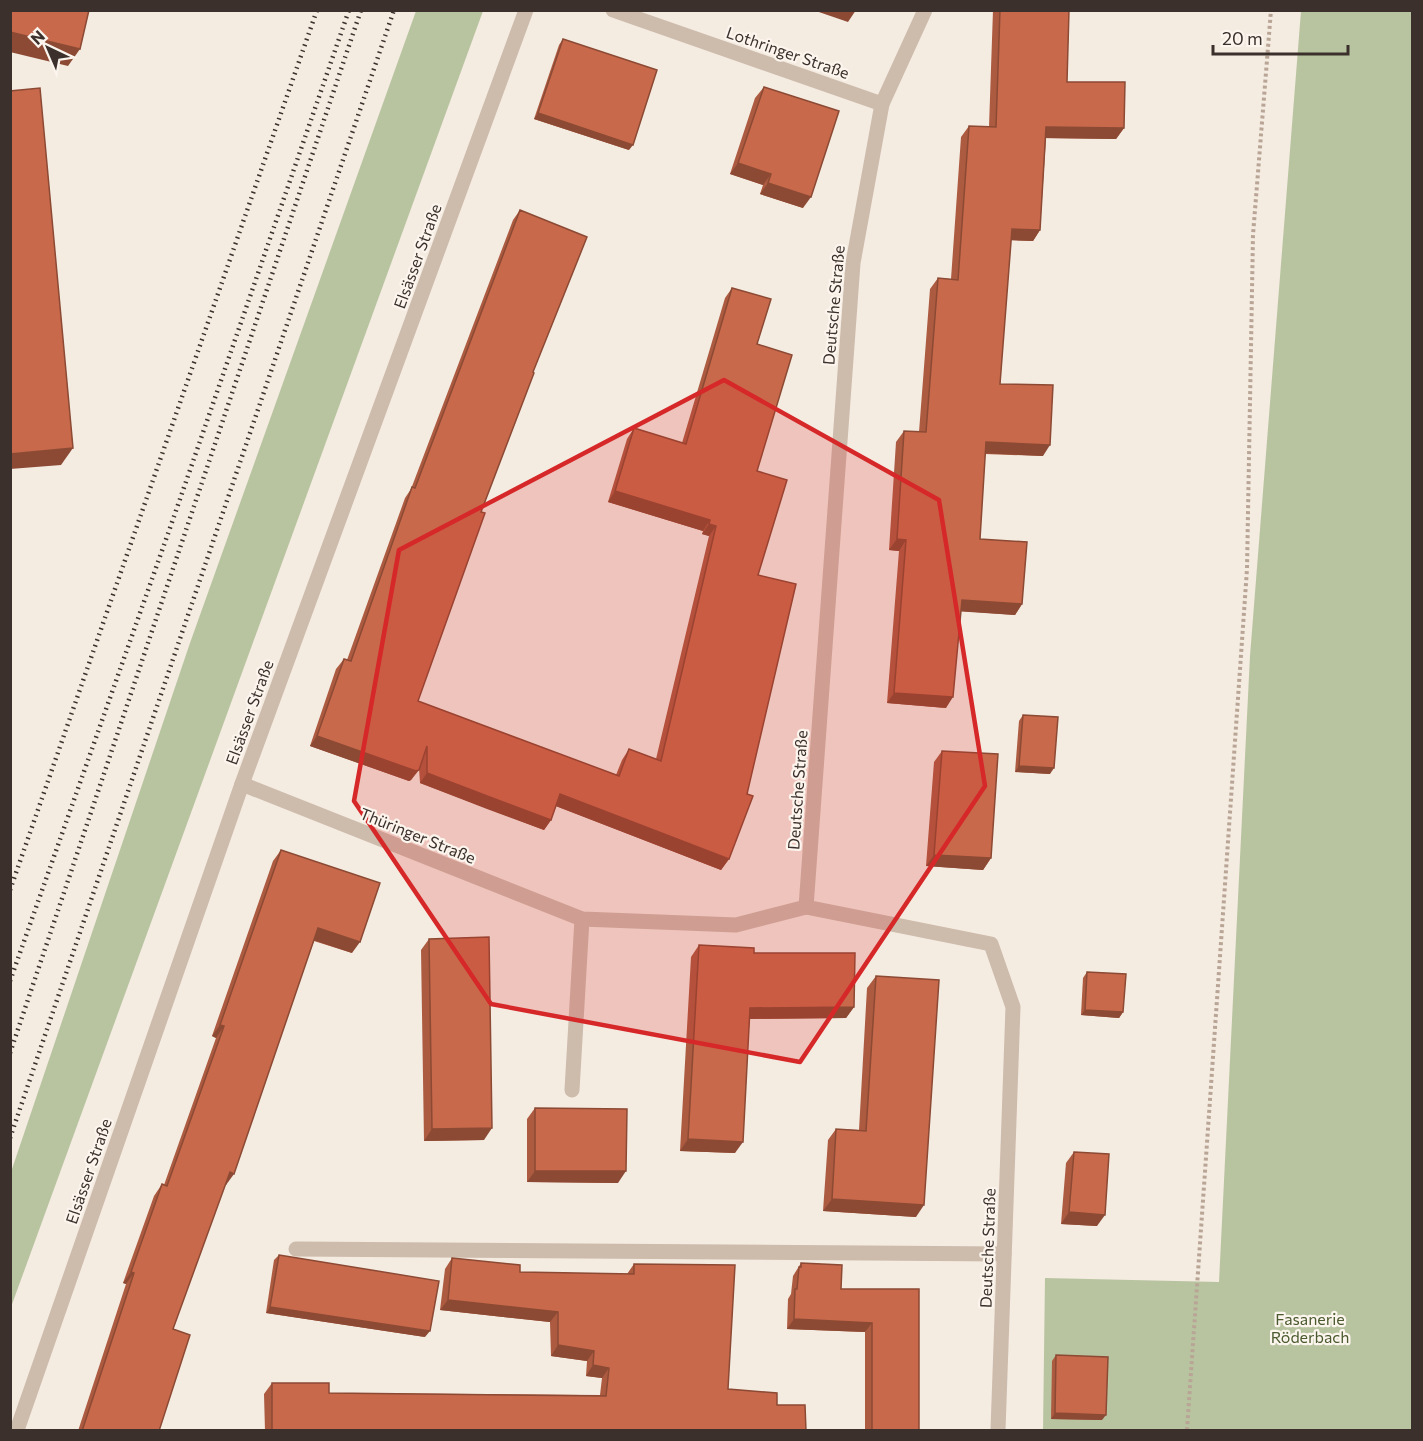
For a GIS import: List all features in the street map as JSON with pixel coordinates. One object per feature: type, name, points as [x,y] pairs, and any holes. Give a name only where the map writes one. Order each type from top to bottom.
[{"type":"street","name":"Elsässer Straße","points":[[18,1431],[242,784],[526,10]]},
{"type":"street","name":"Lothringer Straße","points":[[613,10],[882,104]]},
{"type":"street","name":"Deutsche Straße","points":[[925,10],[882,104],[853,263],[806,907],[991,944],[1012,1007],[998,1431]]},
{"type":"street","name":"Thüringer Straße","points":[[242,784],[582,919],[736,925],[806,907]]},
{"type":"street","points":[[572,1090],[582,919]]},
{"type":"street","points":[[296,1249],[1004,1254]]},
{"type":"path","points":[[1187,1431],[1248,569],[1253,235],[1271,10]]},
{"type":"highlighted area","points":[[724,380],[939,500],[985,786],[800,1062],[491,1004],[354,801],[399,550]]},
{"type":"green space","points":[[416,11],[483,11],[11,1307],[11,1172],[190,643]]},
{"type":"green space","name":"Fasanerie Röderbach","points":[[1301,11],[1412,11],[1412,1430],[1043,1430],[1045,1278],[1219,1282],[1250,656]]},
{"type":"building","points":[[10,10],[89,10],[80,49],[10,32]]},
{"type":"building","points":[[1000,10],[1069,10],[1067,82],[1125,82],[1124,128],[1046,127],[1040,230],[1012,229],[1000,384],[1053,385],[1050,445],[986,442],[980,539],[1027,542],[1022,604],[962,600],[953,697],[894,693],[906,540],[897,539],[904,431],[926,432],[938,278],[958,280],[969,126],[996,127]]},
{"type":"building","points":[[563,39],[657,70],[633,145],[538,113]]},
{"type":"building","points":[[764,87],[839,111],[811,197],[768,183],[771,174],[738,163]]},
{"type":"building","points":[[40,88],[73,448],[10,454],[10,91]]},
{"type":"building","points":[[520,210],[587,237],[533,372],[481,512],[485,513],[418,701],[619,776],[629,749],[661,761],[716,526],[709,524],[710,520],[615,491],[634,428],[686,444],[732,288],[771,299],[757,344],[792,355],[757,471],[787,480],[758,575],[796,584],[747,794],[753,796],[729,859],[560,794],[551,820],[427,773],[427,746],[419,770],[416,771],[317,736],[344,659],[351,661],[412,487],[415,488]]},
{"type":"building","points":[[1023,715],[1058,717],[1054,768],[1019,766]]},
{"type":"building","points":[[942,751],[998,754],[991,858],[934,855]]},
{"type":"building","points":[[281,850],[380,883],[360,942],[318,928],[234,1174],[230,1172],[173,1329],[190,1335],[159,1431],[82,1431],[134,1273],[131,1272],[162,1184],[167,1186],[224,1026],[220,1025]]},
{"type":"building","points":[[489,937],[492,1128],[432,1129],[429,939]]},
{"type":"building","points":[[699,945],[754,948],[754,953],[855,953],[854,1007],[750,1008],[743,1142],[688,1139]]},
{"type":"building","points":[[1087,972],[1126,974],[1123,1012],[1085,1010]]},
{"type":"building","points":[[876,976],[939,980],[924,1205],[832,1199],[836,1129],[866,1131]]},
{"type":"building","points":[[535,1108],[627,1109],[626,1171],[535,1171]]},
{"type":"building","points":[[1074,1152],[1109,1154],[1105,1215],[1069,1212]]},
{"type":"building","points":[[279,1255],[439,1281],[430,1331],[270,1307]]},
{"type":"building","points":[[452,1258],[520,1265],[520,1272],[634,1274],[634,1264],[735,1265],[728,1389],[777,1393],[777,1405],[805,1405],[806,1431],[272,1431],[272,1383],[329,1383],[329,1393],[606,1396],[609,1368],[593,1365],[594,1351],[558,1345],[558,1312],[448,1300]]},
{"type":"building","points":[[801,1263],[842,1265],[841,1289],[919,1289],[919,1431],[872,1431],[872,1323],[794,1319],[795,1289],[797,1289]]},
{"type":"building","points":[[1056,1355],[1108,1357],[1106,1415],[1055,1413]]},
{"type":"railway","points":[[10,890],[317,10]]},
{"type":"railway","points":[[10,981],[349,10]]},
{"type":"railway","points":[[10,1053],[361,10]]},
{"type":"railway","points":[[10,1138],[394,10]]}]
